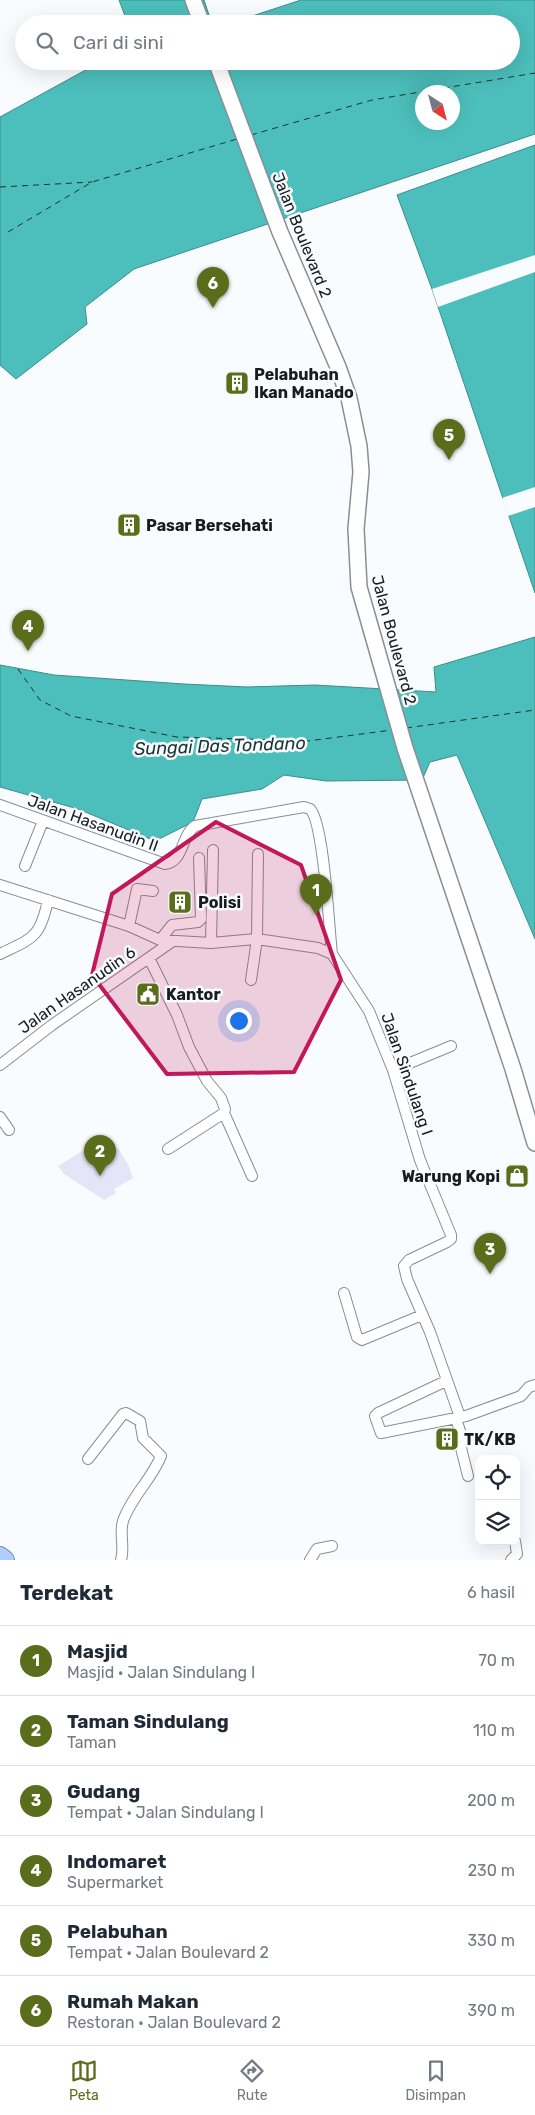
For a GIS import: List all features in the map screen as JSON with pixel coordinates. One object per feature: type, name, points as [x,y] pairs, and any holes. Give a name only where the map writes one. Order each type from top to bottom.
[{"type":"highway","points":[[0,1556],[5,1560]]},
{"type":"main road","points":[[193,0],[199,15]]},
{"type":"main road","name":"Jalan Boulevard 2","points":[[219,70],[280,232],[338,367],[349,398],[359,446],[360,472],[356,529],[359,587],[405,748],[513,1069],[535,1143]]},
{"type":"street","name":"Jalan Hasanudin II","points":[[0,805],[165,864],[170,864],[177,858],[187,833],[192,828],[215,822],[304,807],[314,813],[324,868],[332,954]]},
{"type":"street","points":[[25,866],[43,821]]},
{"type":"street","points":[[211,943],[213,850]]},
{"type":"street","points":[[251,980],[257,939],[258,854]]},
{"type":"street","points":[[160,940],[172,925],[198,922],[201,919],[199,858]]},
{"type":"street","points":[[0,885],[128,926],[160,940],[211,943],[257,939],[318,948],[332,954]]},
{"type":"street","points":[[128,926],[137,889],[154,891]]},
{"type":"street","points":[[0,954],[26,942],[36,934],[43,923],[48,900]]},
{"type":"street","name":"Jalan Hasanudin 6","points":[[0,1065],[52,1025],[173,942]]},
{"type":"street","name":"Jalan Sindulang I","points":[[332,954],[369,1011],[393,1070],[420,1160],[451,1237],[443,1245],[409,1260],[404,1266],[407,1279],[446,1381],[463,1416],[457,1422],[463,1440],[460,1444],[468,1476]]},
{"type":"street","points":[[149,958],[177,1015],[189,1047],[207,1081],[221,1098],[225,1109],[224,1113],[252,1176]]},
{"type":"street","points":[[393,1070],[451,1046]]},
{"type":"street","points":[[168,1149],[224,1113]]},
{"type":"street","points":[[0,1117],[9,1130]]},
{"type":"street","points":[[344,1293],[358,1337],[362,1340],[422,1315]]},
{"type":"street","points":[[446,1381],[382,1410],[375,1416],[381,1433],[463,1416],[521,1396],[529,1387],[535,1385]]},
{"type":"street","points":[[88,1459],[123,1414],[126,1413],[140,1422],[144,1438],[161,1456],[155,1470],[124,1516],[121,1529],[121,1560]]},
{"type":"street","points":[[512,1560],[517,1554],[516,1545]]},
{"type":"street","points":[[310,1560],[317,1549],[332,1546]]},
{"type":"highlighted area","points":[[216,822],[301,865],[341,980],[294,1072],[167,1074],[92,975],[112,894]]},
{"type":"shaded area","points":[[118,1148],[129,1166],[133,1178],[114,1189],[116,1193],[104,1200],[64,1174],[58,1166],[84,1150]]},
{"type":"water","points":[[119,0],[204,0],[209,15],[125,15]]},
{"type":"water","points":[[301,0],[535,0],[535,134],[134,269],[85,307],[87,324],[16,379],[0,365],[0,117],[86,70],[520,70],[520,15],[255,15]]},
{"type":"water","points":[[535,145],[535,593],[432,289],[397,195]]},
{"type":"water","name":"Sungai Das Tondano","points":[[535,637],[535,939],[457,755],[430,762],[422,780],[326,781],[284,775],[262,789],[202,799],[193,822],[155,841],[78,809],[0,787],[0,665],[54,675],[184,684],[247,687],[315,685],[436,692],[434,667]]},
{"type":"pier","points":[[535,255],[535,272],[438,307],[432,289]]},
{"type":"pier","points":[[535,487],[535,507],[508,516],[502,498]]},
{"type":"ferry route","points":[[251,135],[372,100],[535,73]]},
{"type":"ferry route","points":[[8,232],[92,182],[237,139]]},
{"type":"ferry route","points":[[0,187],[92,182]]},
{"type":"ferry route","points":[[18,669],[40,700],[71,716],[177,737],[308,741],[392,730]]},
{"type":"ferry route","points":[[406,728],[535,710]]},
{"type":"place","name":"Rumah Makan","points":[[213,308]]},
{"type":"place","name":"Pelabuhan Ikan Manado","points":[[237,383]]},
{"type":"place","name":"Pelabuhan","points":[[449,460]]},
{"type":"place","name":"Pasar Bersehati","points":[[129,525]]},
{"type":"place","name":"Indomaret","points":[[28,651]]},
{"type":"place","name":"Polisi","points":[[180,902]]},
{"type":"place","name":"Masjid","points":[[316,915]]},
{"type":"place","name":"Kantor","points":[[148,994]]},
{"type":"place","name":"Taman Sindulang","points":[[100,1176]]},
{"type":"place","name":"Warung Kopi","points":[[517,1176]]},
{"type":"place","name":"Gudang","points":[[490,1274]]},
{"type":"place","name":"TK/KB","points":[[447,1439]]}]
